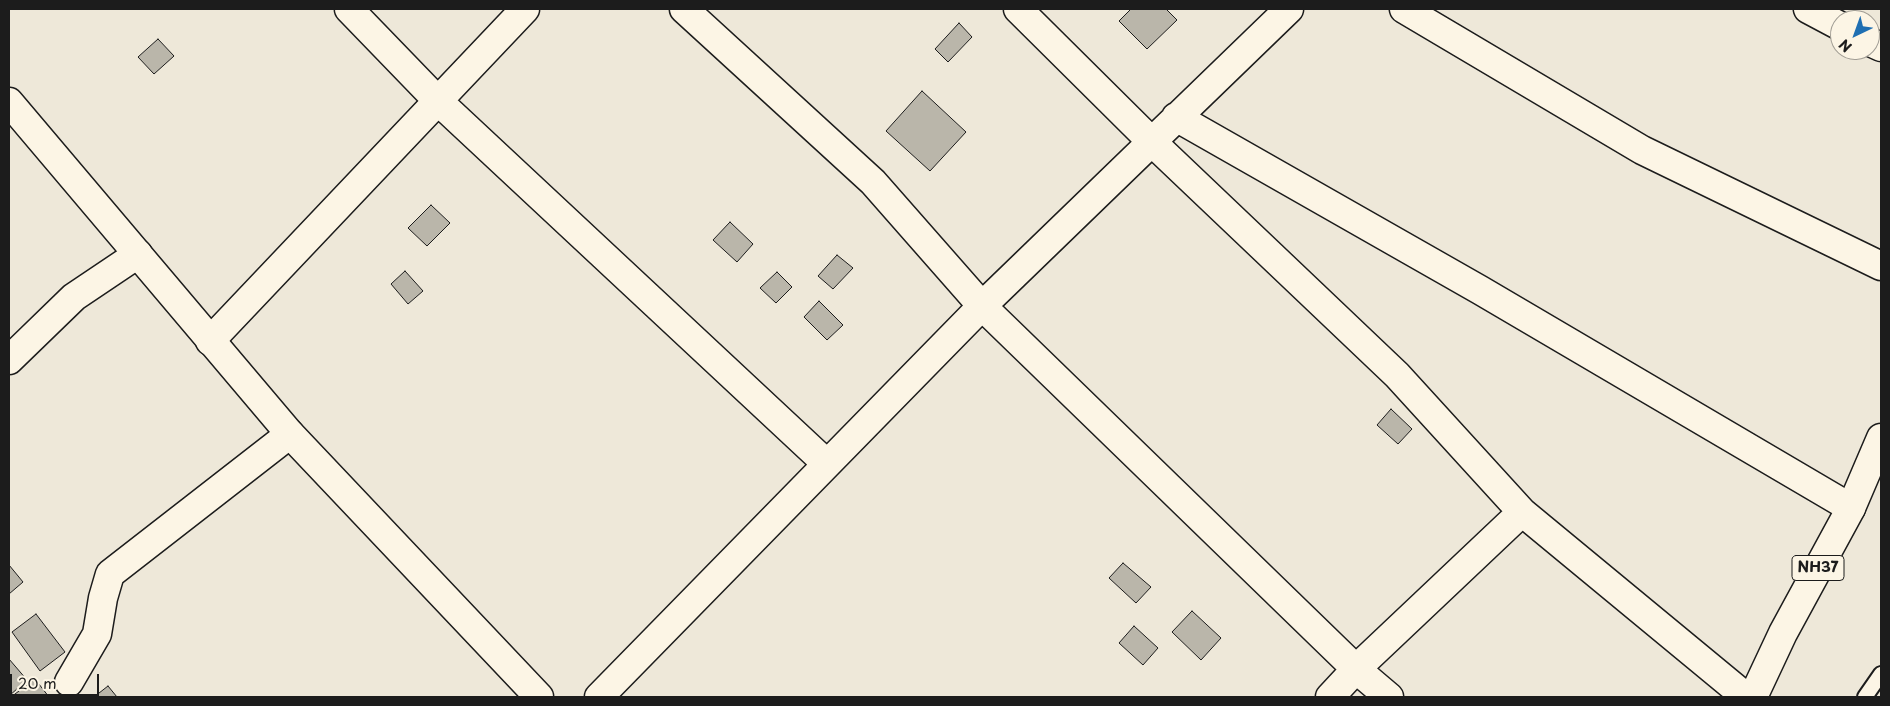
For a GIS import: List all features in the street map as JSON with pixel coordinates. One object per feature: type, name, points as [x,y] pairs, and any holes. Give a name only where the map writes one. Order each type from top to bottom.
[{"type":"main road","points":[[349,9],[438,101],[827,464]]},
{"type":"main road","points":[[210,341],[524,9]]},
{"type":"main road","points":[[684,9],[873,182],[982,306],[1356,669],[1389,697]]},
{"type":"main road","points":[[1018,9],[1152,142],[1397,375],[1522,512],[1746,697]]},
{"type":"main road","points":[[598,697],[982,306],[1289,9]]},
{"type":"main road","points":[[1404,9],[1642,150],[1881,266]]},
{"type":"main road","points":[[1808,9],[1830,21]]},
{"type":"main road","points":[[9,102],[290,434],[539,697]]},
{"type":"main road","points":[[1176,117],[1480,290],[1851,508]]},
{"type":"main road","points":[[9,360],[74,297],[138,254]]},
{"type":"main road","points":[[69,682],[98,634],[103,598],[110,574],[290,434]]},
{"type":"main road","name":"NH37","points":[[1753,697],[1783,632],[1851,508],[1881,438]]},
{"type":"main road","points":[[1330,697],[1356,669],[1522,512]]},
{"type":"lane","points":[[1865,697],[1881,674]]},
{"type":"building","points":[[1131,9],[1166,9],[1177,20],[1147,49],[1119,21]]},
{"type":"building","points":[[959,23],[972,37],[948,62],[935,49]]},
{"type":"building","points":[[158,39],[174,56],[154,74],[138,57]]},
{"type":"building","points":[[922,91],[966,132],[930,171],[886,131]]},
{"type":"building","points":[[431,205],[450,223],[427,246],[408,228]]},
{"type":"building","points":[[730,222],[753,244],[737,262],[713,240]]},
{"type":"building","points":[[837,255],[853,268],[833,289],[818,276]]},
{"type":"building","points":[[405,271],[423,291],[408,304],[391,284]]},
{"type":"building","points":[[777,272],[792,287],[776,303],[760,288]]},
{"type":"building","points":[[819,301],[843,325],[827,340],[804,317]]},
{"type":"building","points":[[1391,409],[1412,429],[1398,444],[1377,425]]},
{"type":"building","points":[[1123,563],[1151,587],[1136,603],[1109,578]]},
{"type":"building","points":[[9,565],[23,582],[9,594]]},
{"type":"building","points":[[1192,611],[1221,638],[1201,660],[1172,632]]},
{"type":"building","points":[[36,614],[65,652],[40,671],[12,632]]},
{"type":"building","points":[[1134,626],[1158,648],[1143,665],[1119,643]]},
{"type":"building","points":[[9,659],[27,680],[9,696]]},
{"type":"building","points":[[35,679],[49,697],[11,697]]},
{"type":"building","points":[[108,686],[117,697],[94,697]]}]
